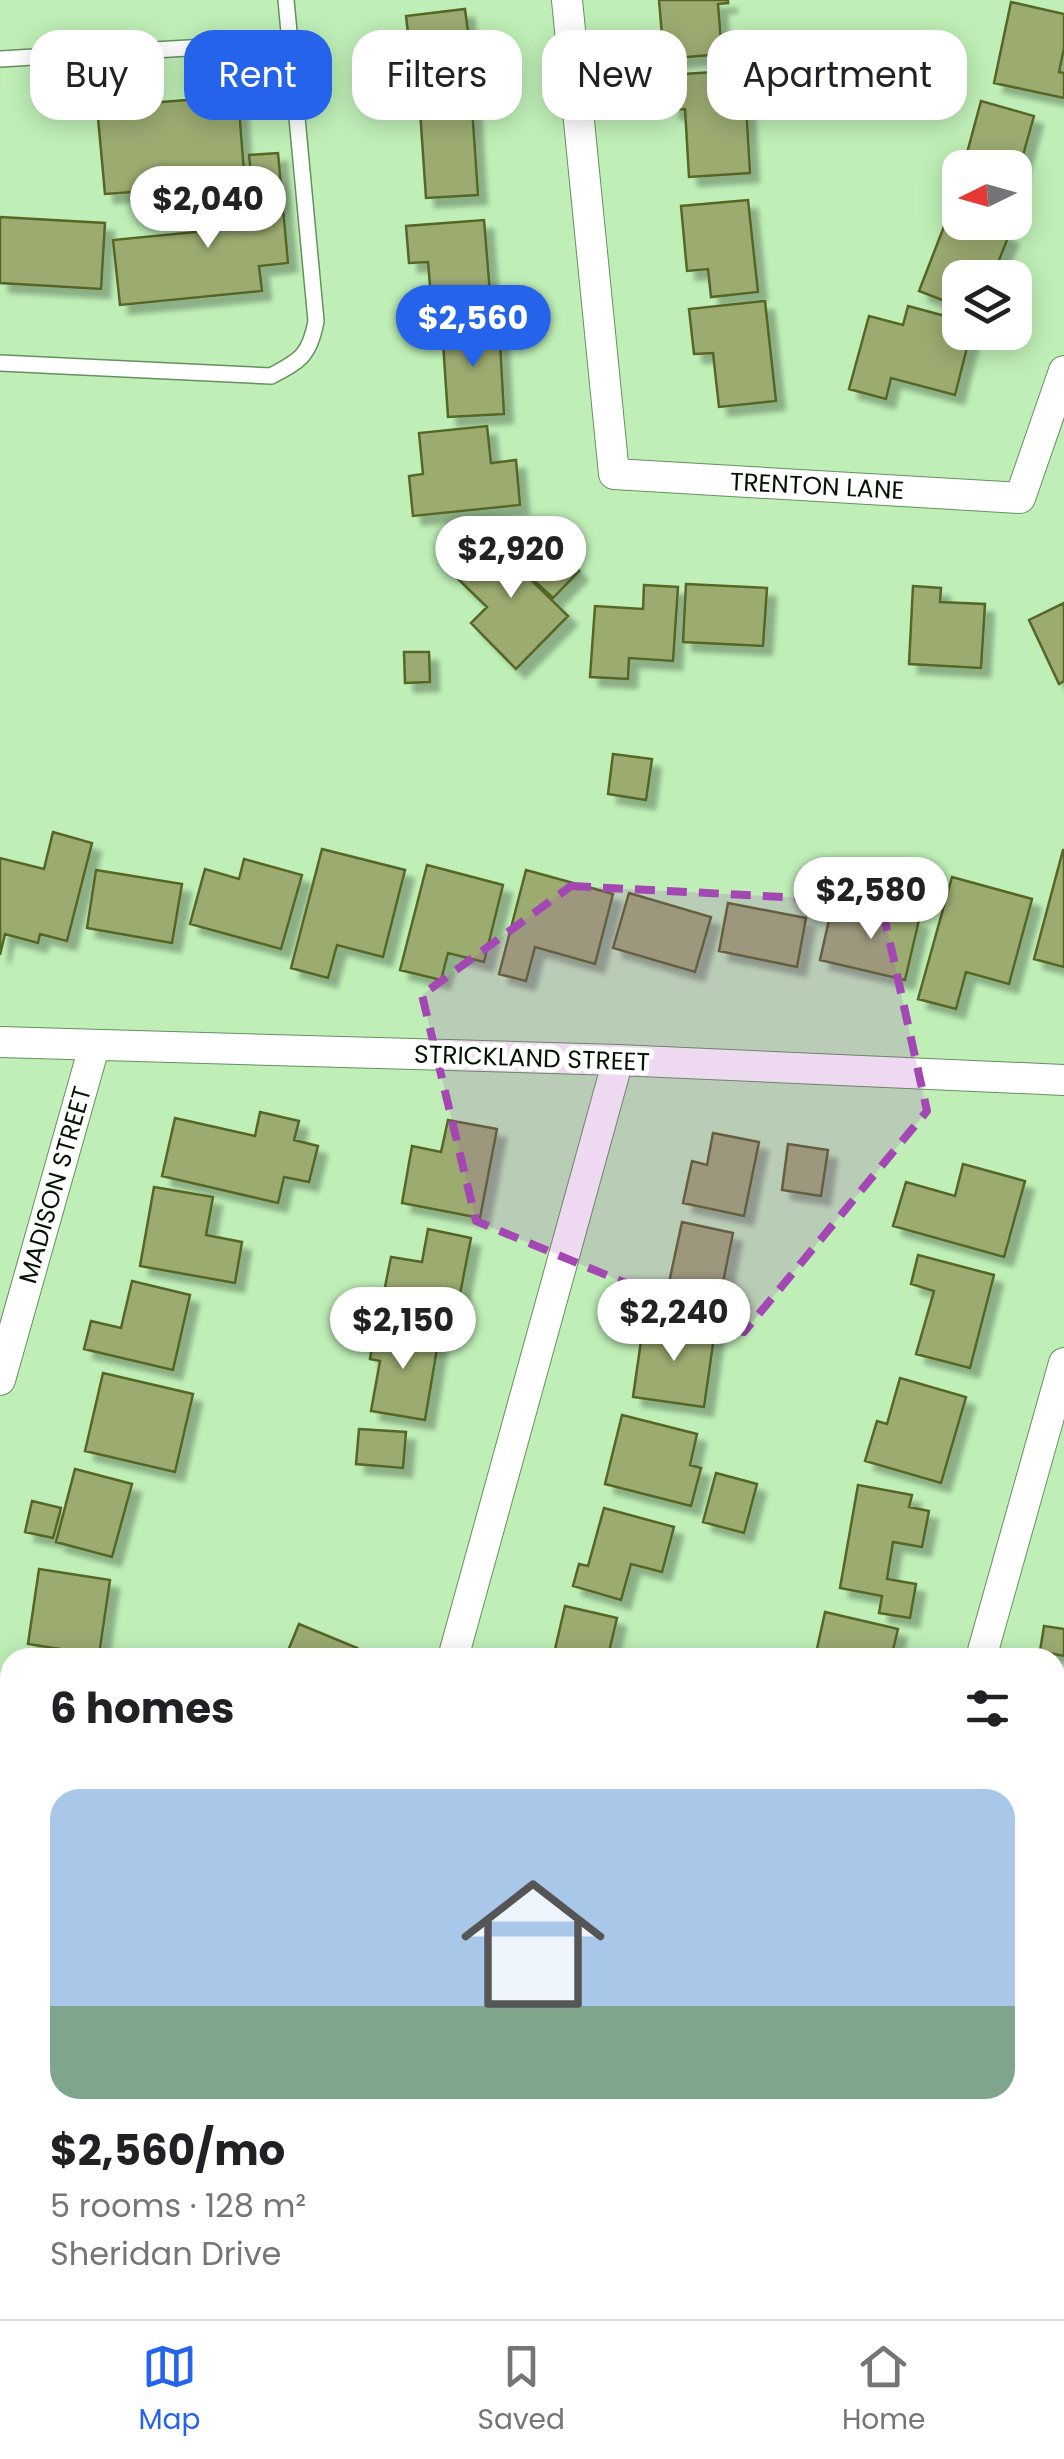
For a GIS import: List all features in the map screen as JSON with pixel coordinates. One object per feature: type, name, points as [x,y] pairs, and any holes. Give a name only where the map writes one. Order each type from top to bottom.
[{"type":"street","name":"TRENTON LANE","points":[[568,0],[614,474],[1020,498],[1064,371]]},
{"type":"street","name":"STRICKLAND STREET","points":[[0,1042],[618,1060],[1064,1080]]},
{"type":"street","name":"MADISON STREET","points":[[0,1380],[94,1046]]},
{"type":"street","points":[[455,1648],[618,1060]]},
{"type":"street","points":[[984,1648],[1064,1363]]},
{"type":"lane","points":[[286,0],[289,30]]},
{"type":"lane","points":[[0,58],[184,48]]},
{"type":"lane","points":[[0,363],[271,376],[297,362],[312,344],[316,321],[297,120]]},
{"type":"highlighted area","points":[[571,886],[881,902],[927,1111],[744,1332],[476,1221],[422,995]]},
{"type":"building","points":[[659,0],[728,0],[718,4],[720,30],[707,30],[707,55],[687,57],[687,30],[662,30]]},
{"type":"building","points":[[1011,2],[1064,14],[1059,72],[1064,73],[1064,98],[994,83]]},
{"type":"building","points":[[465,9],[468,30],[408,30],[406,16]]},
{"type":"building","points":[[707,72],[707,120],[747,120],[750,173],[689,177],[687,74]]},
{"type":"building","points":[[184,100],[184,120],[240,120],[245,184],[105,194],[98,120],[164,120],[164,102]]},
{"type":"building","points":[[981,101],[1034,116],[1024,150],[968,150]]},
{"type":"building","points":[[421,120],[473,120],[478,195],[426,198]]},
{"type":"building","points":[[278,153],[288,263],[259,266],[262,291],[120,305],[113,240],[256,226],[249,155]]},
{"type":"building","points":[[748,200],[758,292],[711,297],[708,269],[687,271],[681,206]]},
{"type":"building","points":[[0,217],[105,223],[101,289],[0,283]]},
{"type":"building","points":[[484,220],[491,305],[432,309],[428,262],[409,263],[406,226]]},
{"type":"building","points":[[942,232],[942,240],[1007,240],[999,260],[942,260],[942,300],[919,291]]},
{"type":"building","points":[[765,301],[776,401],[719,407],[713,353],[694,354],[689,309]]},
{"type":"building","points":[[908,306],[942,315],[942,350],[966,350],[955,395],[891,378],[886,399],[849,389],[869,316],[903,325]]},
{"type":"building","points":[[499,324],[504,414],[448,417],[442,327]]},
{"type":"building","points":[[487,426],[491,463],[516,460],[520,505],[413,516],[409,476],[423,474],[419,433]]},
{"type":"building","points":[[504,531],[537,564],[526,575],[568,616],[516,669],[471,623],[487,607],[457,578]]},
{"type":"building","points":[[554,547],[579,571],[553,598],[528,575]]},
{"type":"building","points":[[686,584],[767,588],[763,646],[683,642]]},
{"type":"building","points":[[644,585],[678,587],[673,661],[629,658],[628,679],[590,677],[595,606],[643,609]]},
{"type":"building","points":[[913,586],[941,588],[940,602],[985,604],[981,668],[909,664]]},
{"type":"building","points":[[1064,603],[1064,681],[1059,684],[1029,620]]},
{"type":"building","points":[[404,652],[429,652],[430,682],[405,683]]},
{"type":"building","points":[[613,754],[652,759],[646,800],[608,794]]},
{"type":"building","points":[[53,832],[92,843],[67,941],[40,934],[38,943],[5,934],[0,955],[0,858],[44,869]]},
{"type":"building","points":[[322,849],[405,870],[383,957],[337,945],[328,978],[291,968]]},
{"type":"building","points":[[1064,850],[1064,967],[1034,959]]},
{"type":"building","points":[[244,859],[302,875],[281,949],[190,924],[205,869],[239,879]]},
{"type":"building","points":[[427,865],[503,885],[484,962],[448,953],[441,980],[400,970]]},
{"type":"building","points":[[96,870],[182,884],[172,943],[87,928]]},
{"type":"building","points":[[526,870],[613,894],[595,964],[535,947],[526,981],[499,974]]},
{"type":"building","points":[[952,877],[1032,899],[1009,984],[966,972],[956,1009],[918,999]]},
{"type":"building","points":[[629,893],[711,917],[695,972],[613,948]]},
{"type":"building","points":[[728,903],[806,918],[797,967],[719,951]]},
{"type":"building","points":[[860,906],[919,920],[905,980],[820,960],[831,911],[858,917]]},
{"type":"building","points":[[260,1112],[299,1121],[294,1140],[318,1146],[309,1182],[284,1177],[278,1203],[162,1176],[175,1118],[255,1136]]},
{"type":"building","points":[[448,1120],[497,1129],[480,1218],[402,1203],[412,1146],[441,1152]]},
{"type":"building","points":[[713,1133],[759,1142],[744,1216],[683,1203],[692,1161],[707,1165]]},
{"type":"building","points":[[788,1144],[828,1150],[821,1196],[782,1190]]},
{"type":"building","points":[[963,1164],[1025,1181],[1004,1257],[893,1226],[906,1182],[955,1196]]},
{"type":"building","points":[[154,1187],[213,1197],[206,1235],[242,1242],[235,1283],[140,1266]]},
{"type":"building","points":[[682,1222],[733,1233],[716,1317],[664,1306]]},
{"type":"building","points":[[428,1229],[471,1238],[454,1325],[406,1315],[411,1293],[385,1287],[391,1257],[422,1262]]},
{"type":"building","points":[[918,1255],[994,1275],[970,1368],[916,1354],[934,1291],[911,1284]]},
{"type":"building","points":[[132,1281],[190,1295],[173,1370],[84,1349],[91,1321],[121,1328]]},
{"type":"building","points":[[644,1320],[715,1330],[704,1407],[633,1397]]},
{"type":"building","points":[[375,1327],[439,1337],[425,1420],[371,1411],[380,1361],[370,1359]]},
{"type":"building","points":[[103,1373],[193,1394],[175,1472],[85,1451]]},
{"type":"building","points":[[900,1378],[966,1397],[941,1483],[865,1461],[877,1421],[887,1424]]},
{"type":"building","points":[[622,1415],[697,1434],[690,1465],[701,1468],[691,1506],[605,1484]]},
{"type":"building","points":[[359,1429],[406,1432],[403,1468],[356,1464]]},
{"type":"building","points":[[75,1469],[132,1484],[112,1557],[56,1542]]},
{"type":"building","points":[[716,1473],[757,1484],[744,1533],[703,1522]]},
{"type":"building","points":[[858,1485],[912,1495],[909,1507],[929,1511],[922,1547],[893,1542],[887,1579],[916,1584],[910,1618],[879,1613],[882,1596],[840,1588]]},
{"type":"building","points":[[32,1501],[61,1508],[53,1538],[25,1532]]},
{"type":"building","points":[[604,1508],[674,1527],[662,1572],[631,1564],[621,1600],[573,1586],[579,1564],[588,1566]]},
{"type":"building","points":[[39,1569],[110,1580],[100,1648],[28,1644]]},
{"type":"building","points":[[565,1606],[617,1618],[610,1648],[555,1648]]},
{"type":"building","points":[[825,1612],[898,1629],[893,1648],[817,1648]]},
{"type":"building","points":[[299,1624],[357,1648],[289,1648]]},
{"type":"building","points":[[1044,1626],[1064,1629],[1064,1648],[1040,1648]]}]
